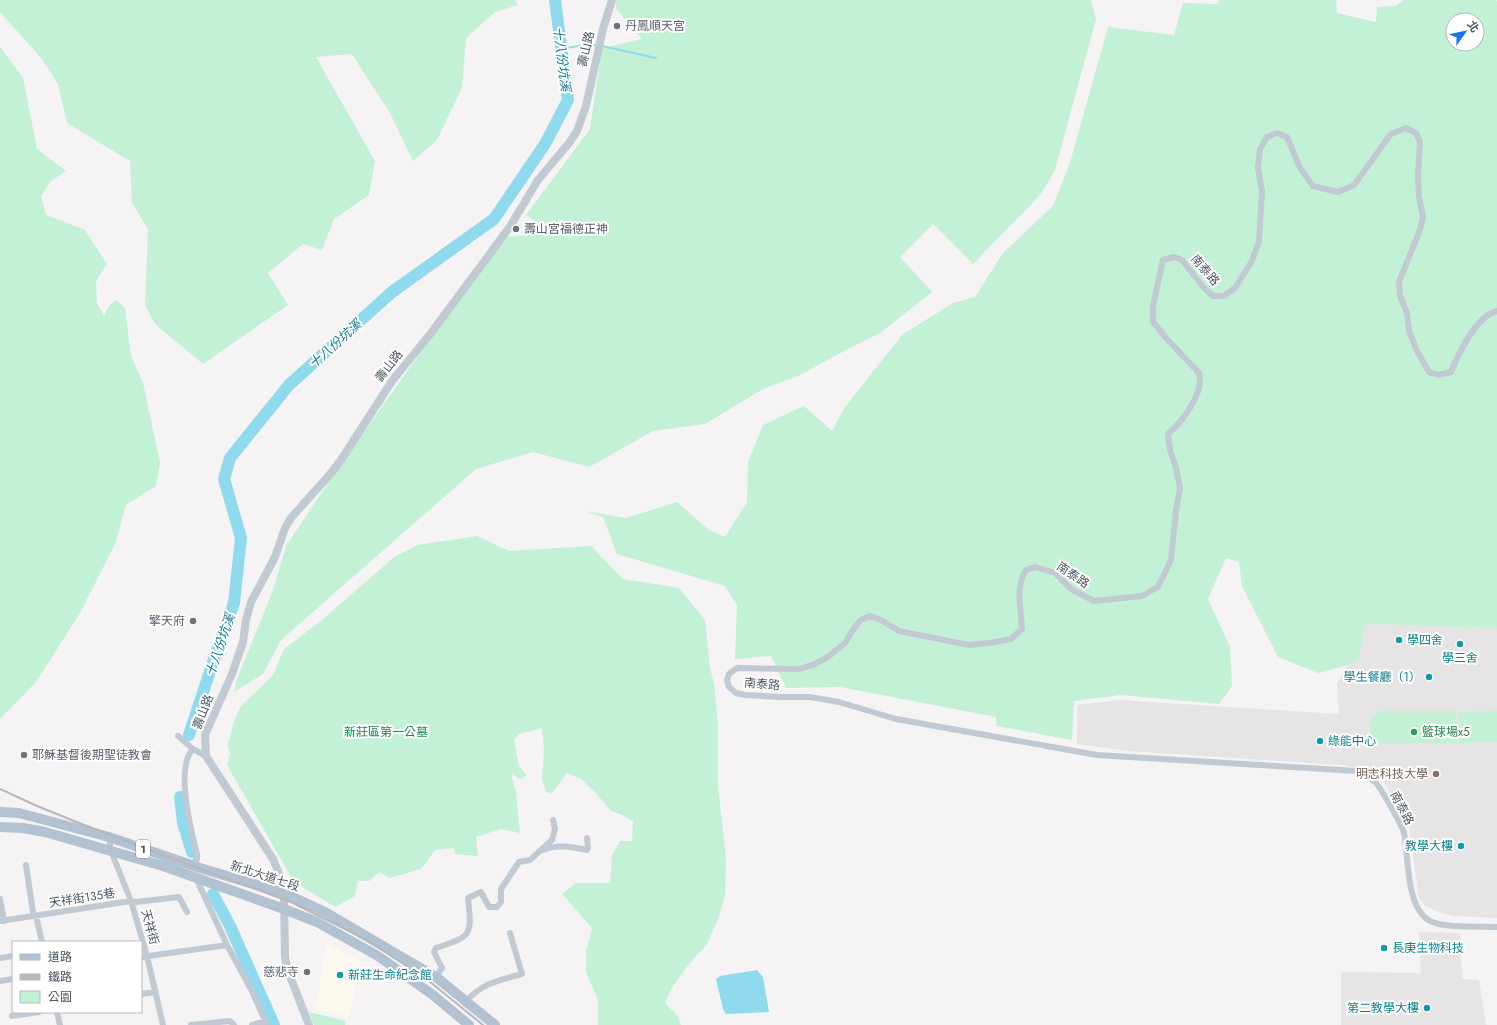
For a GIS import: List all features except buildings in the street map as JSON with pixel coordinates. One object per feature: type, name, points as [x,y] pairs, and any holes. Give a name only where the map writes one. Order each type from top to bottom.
[{"type":"main road","name":"新北大道七段","points":[[0,812],[19,813],[109,837],[188,864],[284,893],[325,912],[436,977],[495,1025]]},
{"type":"main road","name":"新北大道七段","points":[[0,827],[23,828],[45,832],[163,866],[317,922],[378,956],[433,994],[470,1025]]},
{"type":"street","name":"壽山路","points":[[206,756],[206,731],[232,674],[244,642],[246,620],[251,602],[275,557],[280,540],[290,518],[341,460],[392,381],[431,333],[492,252],[511,225],[538,180],[569,143],[577,131],[586,106],[603,29],[612,0]]},
{"type":"street","name":"南泰路","points":[[1497,311],[1491,312],[1475,327],[1463,346],[1451,372],[1438,375],[1429,372],[1417,351],[1409,331],[1407,313],[1400,296],[1399,282],[1420,230],[1423,217],[1419,197],[1418,177],[1420,142],[1416,133],[1406,128],[1391,134],[1354,185],[1338,192],[1313,186],[1300,168],[1287,137],[1277,133],[1267,137],[1260,150],[1258,168],[1262,191],[1259,241],[1252,261],[1235,288],[1224,296],[1214,296],[1204,288],[1182,260],[1174,257],[1168,258],[1164,260],[1162,264],[1153,306],[1153,322],[1199,373],[1201,380],[1193,403],[1177,426],[1168,434],[1170,450],[1176,468],[1180,488],[1171,560],[1158,587],[1142,596],[1094,601],[1071,589],[1055,573],[1035,567],[1026,570],[1021,578],[1019,591],[1022,629],[1011,639],[969,645],[899,631],[881,620],[870,616],[861,620],[845,643],[813,665],[798,668],[737,668],[729,674],[727,680],[729,687],[736,693],[745,695],[810,697],[839,702],[896,720],[1097,755],[1357,771],[1375,782],[1404,831],[1409,874],[1413,896],[1418,909],[1430,920],[1440,924],[1467,927],[1497,927]]},
{"type":"street","points":[[178,736],[192,749],[206,756],[273,859],[280,876],[284,893],[285,956],[288,971],[309,1025]]},
{"type":"street","points":[[188,864],[193,863],[197,859],[187,812],[186,795],[186,760],[192,749]]},
{"type":"street","points":[[436,977],[442,968],[434,952],[436,948],[462,939],[468,933],[470,920],[468,898],[481,892],[489,907],[497,907],[501,902],[501,889],[519,862],[530,860],[552,840],[555,829],[553,820]]},
{"type":"street","name":"天祥街","points":[[109,837],[111,851],[131,901],[140,941]]},
{"type":"street","points":[[540,851],[552,846],[566,846],[587,850],[587,838]]},
{"type":"street","points":[[26,865],[33,912],[36,916],[42,941]]},
{"type":"street","points":[[196,878],[227,945],[252,992],[266,1023],[252,1025]]},
{"type":"street","name":"天祥街135巷","points":[[2,921],[131,901],[136,902],[179,897],[187,912]]},
{"type":"street","points":[[0,899],[2,921]]},
{"type":"street","points":[[466,1001],[476,990],[487,984],[522,974],[510,933]]},
{"type":"street","points":[[144,957],[227,945]]},
{"type":"street","points":[[0,958],[12,956]]},
{"type":"street","name":"天祥街","points":[[144,957],[156,992],[163,1025]]},
{"type":"street","points":[[0,981],[12,979]]},
{"type":"street","points":[[142,994],[156,992]]},
{"type":"street","points":[[12,1016],[32,1013]]},
{"type":"street","points":[[57,1013],[60,1025]]},
{"type":"street","points":[[191,1025],[230,1021],[234,1025]]},
{"type":"shaded area","name":"明志科技大學","points":[[1366,624],[1497,628],[1497,918],[1454,916],[1441,913],[1425,906],[1419,899],[1409,826],[1382,778],[1369,769],[1341,765],[1128,751],[1077,744],[1077,705],[1119,700],[1339,714],[1337,683],[1348,665],[1358,660]]},
{"type":"shaded area","points":[[1419,932],[1460,933],[1462,979],[1479,980],[1486,1025],[1341,1025],[1341,972],[1421,973]]},
{"type":"shaded area","name":"新莊生命紀念館","points":[[326,943],[361,961],[349,1017],[316,1010]]},
{"type":"green space","points":[[0,0],[515,0],[518,5],[495,12],[466,38],[462,88],[437,140],[413,161],[390,113],[352,54],[316,57],[375,161],[369,195],[334,219],[322,250],[303,244],[268,273],[288,305],[203,364],[155,324],[145,305],[148,229],[132,203],[130,161],[67,123],[58,84],[41,58],[0,12]]},
{"type":"green space","points":[[616,0],[1091,0],[1096,19],[1055,170],[1041,194],[973,264],[933,224],[900,257],[932,292],[880,333],[800,375],[763,389],[705,424],[653,431],[589,467],[533,452],[476,469],[281,640],[263,674],[234,692],[237,679],[272,593],[286,546],[330,480],[440,325],[506,237],[540,233],[538,223],[526,215],[590,129],[602,48],[642,39],[616,8]]},
{"type":"green space","points":[[1219,0],[1336,0],[1337,13],[1376,22],[1377,7],[1395,6],[1404,0],[1496,0],[1497,628],[1366,624],[1358,660],[1348,665],[1318,673],[1278,657],[1242,586],[1239,562],[1226,558],[1208,599],[1230,647],[1232,686],[1219,704],[1121,695],[1074,701],[1072,740],[997,726],[996,717],[840,687],[786,688],[771,656],[735,659],[737,605],[725,586],[617,554],[603,517],[585,511],[626,518],[677,502],[709,530],[725,537],[747,502],[748,462],[763,425],[804,406],[832,431],[845,407],[902,335],[953,303],[975,297],[1003,253],[1053,206],[1070,163],[1108,27],[1174,35],[1183,3],[1218,4]]},
{"type":"green space","points":[[0,47],[23,78],[37,149],[66,171],[51,181],[41,196],[46,215],[85,230],[107,264],[96,281],[97,303],[104,316],[109,306],[116,300],[125,308],[131,356],[143,383],[160,463],[156,486],[126,505],[116,542],[80,613],[36,682],[0,719]]},
{"type":"green space","name":"新莊區第一公墓","points":[[477,536],[509,551],[591,546],[623,579],[679,588],[705,620],[718,725],[718,785],[726,858],[725,896],[718,919],[707,944],[689,964],[673,986],[665,1003],[678,1016],[681,1025],[598,1025],[598,1000],[586,972],[586,952],[592,928],[562,894],[576,883],[610,883],[612,856],[620,841],[632,841],[633,821],[611,811],[595,792],[581,779],[567,773],[552,793],[546,792],[542,779],[544,751],[542,728],[519,734],[514,740],[519,766],[527,775],[521,779],[511,774],[516,792],[520,833],[501,829],[476,837],[478,856],[455,854],[454,848],[435,850],[421,869],[390,878],[379,872],[369,881],[358,881],[355,896],[335,907],[294,882],[227,765],[230,754],[228,745],[234,721],[241,706],[273,675],[284,649],[322,620],[393,558],[417,545]]},
{"type":"green space","name":"籃球場x5","points":[[1379,711],[1455,711],[1458,743],[1371,744],[1370,720]]},
{"type":"green space","points":[[1497,711],[1497,742],[1460,743],[1459,712]]},
{"type":"green space","points":[[309,1012],[346,1021],[345,1025],[314,1025]]},
{"type":"water","points":[[757,970],[763,977],[769,1012],[726,1014],[723,1009],[716,979],[720,976]]},
{"type":"waterway","name":"十八份坑溪","points":[[189,735],[234,603],[241,538],[224,479],[230,458],[289,385],[392,292],[494,219],[545,144],[568,100],[555,0]]},
{"type":"waterway","points":[[560,49],[591,44],[598,46]]},
{"type":"waterway","points":[[602,46],[656,58]]},
{"type":"waterway","name":"十八份坑溪","points":[[180,797],[183,823],[192,852]]},
{"type":"waterway","name":"十八份坑溪","points":[[213,894],[230,926],[274,1025]]},
{"type":"railway","points":[[0,789],[79,823],[291,902],[367,940],[429,981],[483,1025]]},
{"type":"place","name":"丹鳳順天宮","points":[[617,26]]},
{"type":"place","name":"壽山宮福德正神","points":[[516,229]]},
{"type":"place","name":"擎天府","points":[[193,621]]},
{"type":"place","name":"學四舍","points":[[1399,640]]},
{"type":"place","name":"學三舍","points":[[1460,644]]},
{"type":"place","name":"學生餐廳（1）","points":[[1429,677]]},
{"type":"place","name":"籃球場x5","points":[[1414,732]]},
{"type":"place","name":"綠能中心","points":[[1320,741]]},
{"type":"place","name":"耶穌基督後期聖徒教會","points":[[24,755]]},
{"type":"place","name":"明志科技大學","points":[[1436,774]]},
{"type":"place","name":"教學大樓","points":[[1461,846]]},
{"type":"place","name":"長庚生物科技","points":[[1384,948]]},
{"type":"place","name":"慈悲寺","points":[[307,972]]},
{"type":"place","name":"新莊生命紀念館","points":[[340,975]]},
{"type":"place","name":"第二教學大樓","points":[[1427,1008]]}]
